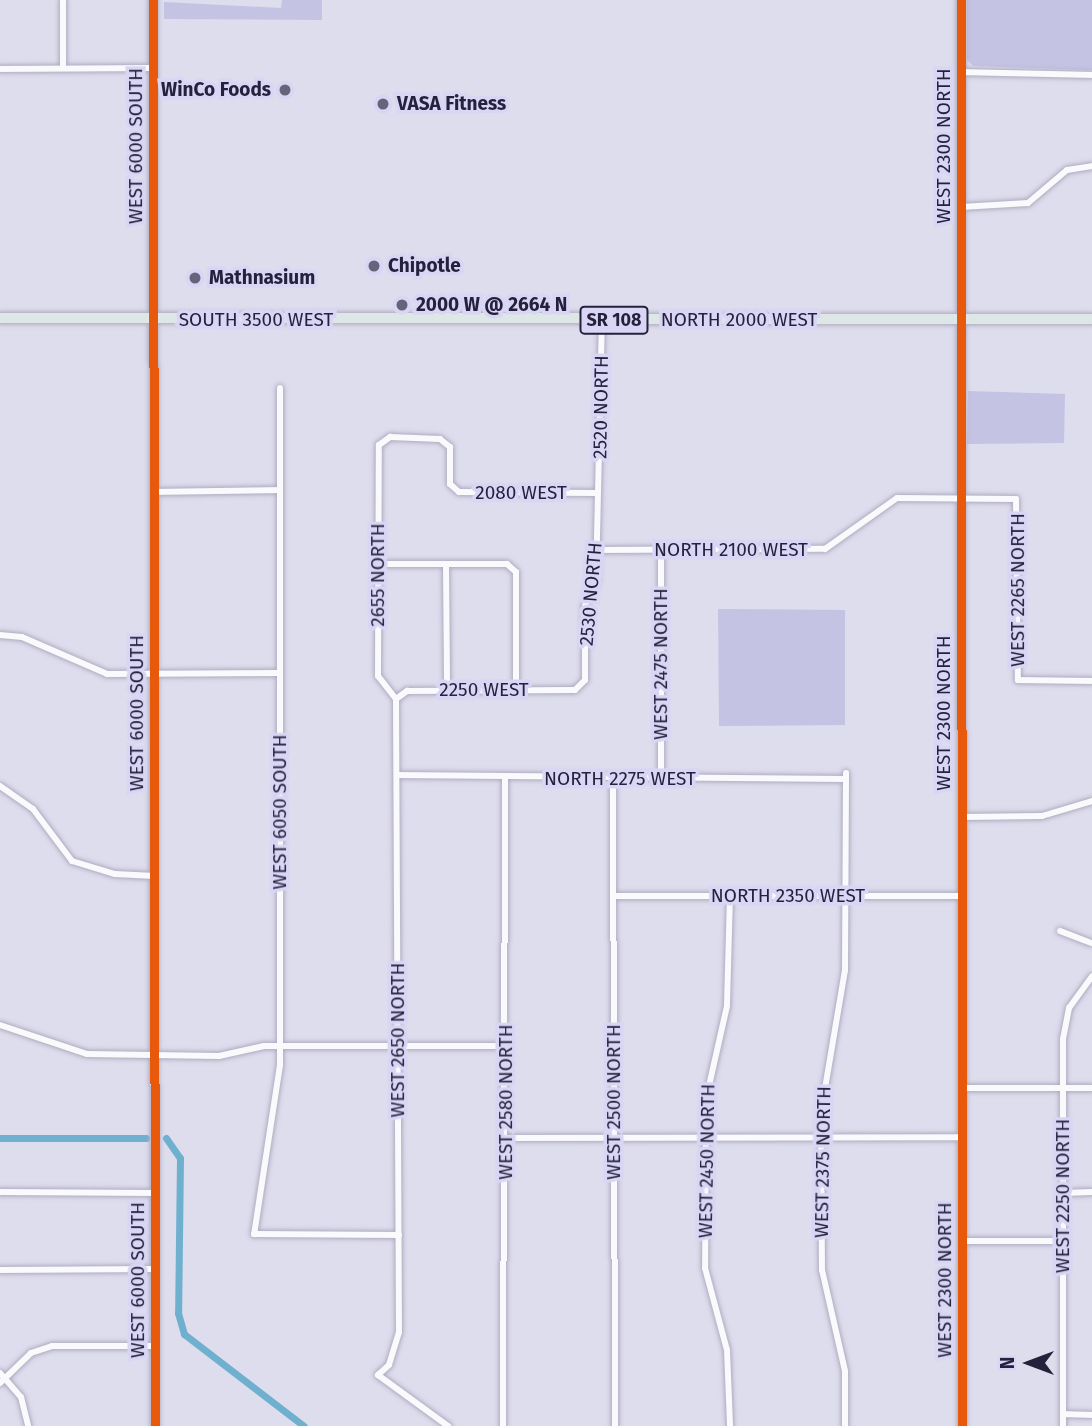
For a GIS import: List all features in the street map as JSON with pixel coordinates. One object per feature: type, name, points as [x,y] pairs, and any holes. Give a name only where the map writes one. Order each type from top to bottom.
[{"type":"main road","name":"SOUTH 3500 WEST","points":[[0,318],[343,320]]},
{"type":"main road","name":"NORTH 2000 WEST","points":[[343,320],[1092,319]]},
{"type":"street","points":[[63,0],[63,68]]},
{"type":"street","name":"WEST 6000 SOUTH","points":[[153,0],[155,1426]]},
{"type":"street","name":"WEST 2300 NORTH","points":[[961,0],[962,1426]]},
{"type":"street","points":[[0,69],[154,68]]},
{"type":"street","points":[[961,72],[1092,75]]},
{"type":"street","points":[[961,207],[1028,203],[1067,170],[1092,166]]},
{"type":"street","name":"2520 NORTH","points":[[596,493],[602,320]]},
{"type":"street","name":"WEST 6050 SOUTH","points":[[280,388],[280,1046],[278,1099],[254,1234],[399,1235]]},
{"type":"street","name":"2655 NORTH","points":[[396,699],[378,676],[379,445],[402,437],[440,439],[450,447],[450,484]]},
{"type":"street","name":"2080 WEST","points":[[450,484],[459,492],[596,493]]},
{"type":"street","points":[[155,492],[280,490]]},
{"type":"street","name":"2530 NORTH","points":[[575,690],[585,680],[585,606],[596,582],[596,493]]},
{"type":"street","name":"NORTH 2100 WEST","points":[[596,550],[825,549],[897,498],[1016,499]]},
{"type":"street","name":"WEST 2265 NORTH","points":[[1016,499],[1018,680],[1092,681]]},
{"type":"street","name":"WEST 2475 NORTH","points":[[661,550],[661,779]]},
{"type":"street","points":[[379,564],[507,564],[516,572],[516,690]]},
{"type":"street","points":[[446,564],[447,691]]},
{"type":"street","points":[[0,635],[22,637],[89,671],[155,675],[280,673]]},
{"type":"street","name":"2250 WEST","points":[[396,699],[407,691],[575,690]]},
{"type":"street","name":"WEST 2650 NORTH","points":[[396,699],[399,1332],[389,1365],[378,1375],[448,1426]]},
{"type":"street","name":"NORTH 2275 WEST","points":[[398,775],[613,779],[844,776]]},
{"type":"street","name":"WEST 2375 NORTH","points":[[844,776],[843,994],[822,1089],[821,1137],[822,1270],[845,1371],[845,1426]]},
{"type":"street","name":"WEST 2580 NORTH","points":[[503,1426],[506,1139],[505,777]]},
{"type":"street","name":"WEST 2500 NORTH","points":[[613,779],[615,1426]]},
{"type":"street","points":[[0,786],[33,809],[72,861],[115,874],[155,876]]},
{"type":"street","points":[[962,817],[1042,817],[1092,801]]},
{"type":"street","name":"NORTH 2350 WEST","points":[[614,896],[962,896]]},
{"type":"street","name":"WEST 2450 NORTH","points":[[730,896],[730,979],[708,1076],[705,1268],[727,1350],[730,1426]]},
{"type":"street","points":[[1060,932],[1092,943]]},
{"type":"street","name":"WEST 2250 NORTH","points":[[1063,1426],[1065,1020],[1092,976]]},
{"type":"street","points":[[0,1025],[86,1054],[155,1056],[280,1046],[506,1046]]},
{"type":"street","points":[[962,1087],[1092,1087]]},
{"type":"street","points":[[506,1139],[614,1136],[962,1137]]},
{"type":"street","points":[[0,1192],[155,1193]]},
{"type":"street","points":[[1063,1193],[1092,1192]]},
{"type":"street","points":[[962,1241],[1063,1241]]},
{"type":"street","points":[[0,1270],[155,1269]]},
{"type":"street","points":[[29,1426],[21,1397],[2,1378],[32,1353],[52,1346],[155,1346]]},
{"type":"street","points":[[1063,1415],[1092,1415]]},
{"type":"shaded area","points":[[282,0],[322,0],[322,20],[164,19],[164,2],[281,8]]},
{"type":"shaded area","points":[[967,0],[1092,0],[1092,70],[973,66],[967,60]]},
{"type":"shaded area","points":[[968,391],[1065,394],[1064,443],[967,444]]},
{"type":"shaded area","points":[[718,609],[845,610],[845,725],[719,726]]},
{"type":"waterway","points":[[0,1138],[146,1138]]},
{"type":"waterway","points":[[166,1138],[180,1158],[178,1313],[184,1334],[304,1426]]},
{"type":"cycle path","points":[[153,0],[155,1426]]},
{"type":"cycle path","points":[[961,0],[962,1426]]},
{"type":"place","name":"WinCo Foods","points":[[285,90]]},
{"type":"place","name":"VASA Fitness","points":[[383,104]]},
{"type":"place","name":"Chipotle","points":[[374,266]]},
{"type":"place","name":"Mathnasium","points":[[195,278]]},
{"type":"place","name":"2000 W @ 2664 N","points":[[402,305]]}]
